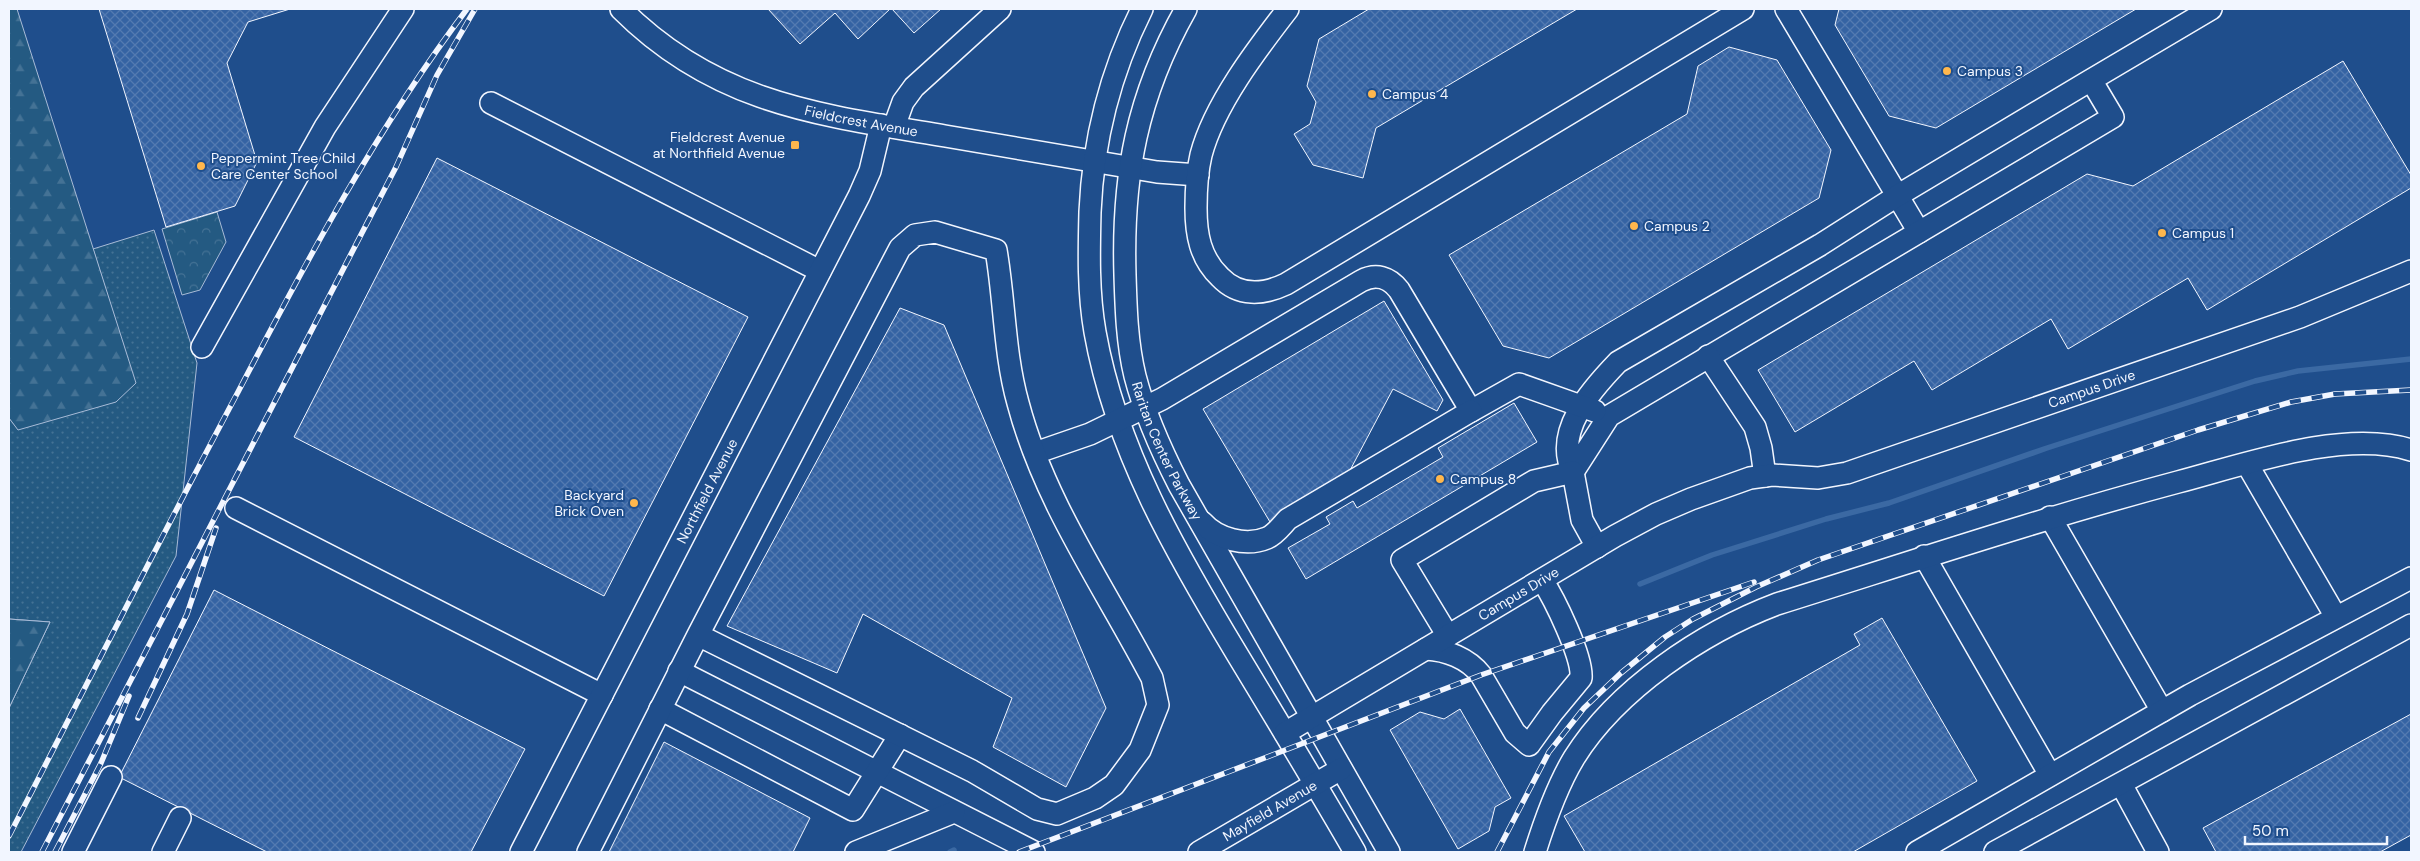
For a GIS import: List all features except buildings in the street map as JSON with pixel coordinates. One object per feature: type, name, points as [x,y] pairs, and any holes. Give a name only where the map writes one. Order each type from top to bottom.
[{"type":"street","points":[[202,347],[325,127],[403,9]]},
{"type":"street","name":"Fieldcrest Avenue","points":[[621,9],[665,46],[727,84],[793,108],[1129,168],[1167,174],[1198,175]]},
{"type":"street","name":"Northfield Avenue","points":[[521,852],[870,172],[887,126],[914,87],[1000,9]]},
{"type":"street","points":[[1142,9],[1114,74],[1101,120],[1094,162],[1089,236],[1093,316],[1102,366],[1118,422],[1139,476],[1169,535],[1355,852]]},
{"type":"street","name":"Raritan Center Parkway","points":[[1186,9],[1172,33],[1153,78],[1137,126],[1129,168],[1124,239],[1129,344],[1145,408],[1165,459],[1390,852]]},
{"type":"street","points":[[1288,9],[1252,58],[1229,96],[1207,138],[1198,175],[1196,228],[1207,261],[1223,281],[1236,289],[1249,293],[1270,290],[1286,284],[1743,9]]},
{"type":"street","points":[[1786,9],[1919,232]]},
{"type":"street","points":[[1597,547],[1582,520],[1573,472],[1568,461],[1568,449],[1573,422],[1593,388],[1618,362],[1820,245],[1897,196],[2211,9]]},
{"type":"street","points":[[1448,636],[1402,560],[1534,481],[1573,472],[1584,458],[1591,442],[1609,416],[2113,116],[2091,80]]},
{"type":"street","points":[[491,103],[820,271]]},
{"type":"street","points":[[588,852],[679,671],[900,248],[915,236],[935,232],[996,250],[1008,362],[1018,406],[1064,520],[1152,678],[1158,705],[1140,750],[1114,785],[1095,798],[1057,814],[1037,809],[972,771],[698,635]]},
{"type":"street","name":"Campus Drive","points":[[1284,733],[1597,547],[1656,514],[1683,502],[1750,478],[1765,476],[1818,478],[1847,473],[2300,317],[2411,271]]},
{"type":"street","points":[[1036,454],[1118,422],[1145,408],[1361,281],[1373,276],[1391,280],[1399,290],[1471,411]]},
{"type":"street","points":[[1708,356],[1755,427],[1761,448],[1765,476]]},
{"type":"street","points":[[1196,515],[1211,531],[1227,538],[1246,541],[1268,538],[1288,520],[1520,384],[1609,416]]},
{"type":"street","points":[[1535,852],[1561,783],[1575,756],[1596,728],[1637,687],[1690,648],[1747,616],[1777,604],[2050,517],[2247,464],[2317,448],[2357,443],[2388,444],[2411,450]]},
{"type":"street","points":[[2247,464],[2336,618]]},
{"type":"street","points":[[236,508],[602,695]]},
{"type":"street","points":[[2050,517],[2162,711]]},
{"type":"street","points":[[1924,556],[2050,775]]},
{"type":"street","points":[[1917,852],[2162,711],[2411,578]]},
{"type":"street","points":[[1426,649],[1442,651],[1474,667],[1481,675],[1515,733],[1529,745],[1581,678],[1580,663],[1554,600],[1542,580]]},
{"type":"street","points":[[1995,852],[2411,625]]},
{"type":"street","points":[[679,671],[1034,852]]},
{"type":"street","points":[[660,709],[853,810],[878,773],[900,735]]},
{"type":"street","name":"Mayfield Avenue","points":[[1199,852],[1341,769]]},
{"type":"street","points":[[73,852],[111,777]]},
{"type":"street","points":[[2121,784],[2158,852]]},
{"type":"street","points":[[856,852],[954,812]]},
{"type":"street","points":[[163,852],[180,818]]},
{"type":"green space","points":[[9,9],[17,9],[136,383],[116,402],[18,430],[9,418]]},
{"type":"green space","points":[[217,212],[226,242],[200,290],[182,295],[162,229]]},
{"type":"green space","points":[[154,230],[197,363],[176,556],[21,852],[9,852],[9,708],[50,622],[9,619],[9,418],[18,429],[135,383],[93,249]]},
{"type":"green space","points":[[9,619],[50,622],[9,708]]},
{"type":"waterway","points":[[1640,584],[1712,555],[1826,519],[1889,503],[2047,448],[2255,381],[2298,371],[2411,359]]},
{"type":"waterway","points":[[950,852],[954,850]]},
{"type":"railway","points":[[9,836],[180,503],[317,244],[403,100],[467,9]]},
{"type":"railway","points":[[42,852],[396,167],[437,75],[475,9]]},
{"type":"railway","points":[[1497,852],[1549,752],[1584,708],[1621,673],[1665,637],[1693,619],[1756,587],[1818,560],[2198,430],[2291,402],[2335,394],[2411,390]]},
{"type":"railway","points":[[138,718],[187,614],[216,528]]},
{"type":"railway","points":[[1019,852],[1481,675],[1754,582]]},
{"type":"railway","points":[[55,852],[101,763],[129,696]]},
{"type":"place","name":"Campus 3","points":[[1947,71]]},
{"type":"place","name":"Campus 4","points":[[1372,94]]},
{"type":"place","name":"Fieldcrest Avenue at Northfield Avenue","points":[[795,145]]},
{"type":"place","name":"Peppermint Tree Child Care Center School","points":[[201,166]]},
{"type":"place","name":"Campus 2","points":[[1634,226]]},
{"type":"place","name":"Campus 1","points":[[2162,233]]},
{"type":"place","name":"Campus 8","points":[[1440,479]]},
{"type":"place","name":"Backyard Brick Oven","points":[[634,503]]}]
